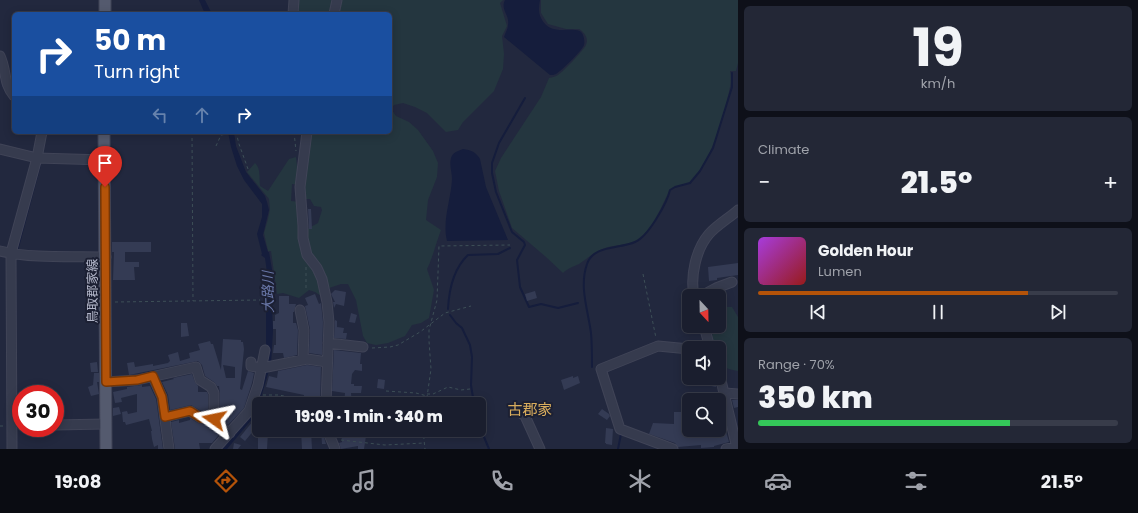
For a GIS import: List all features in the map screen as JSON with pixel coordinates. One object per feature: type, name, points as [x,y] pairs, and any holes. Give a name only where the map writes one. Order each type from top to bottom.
[{"type":"main road","points":[[105,0],[105,12]]},
{"type":"main road","name":"鳥取郡家線","points":[[104,134],[106,256],[106,449]]},
{"type":"street","points":[[294,0],[294,12]]},
{"type":"street","points":[[334,12],[337,0]]},
{"type":"street","points":[[0,56],[4,66],[7,86],[12,93]]},
{"type":"street","points":[[15,385],[11,253],[37,158],[42,134]]},
{"type":"street","points":[[307,134],[300,187],[303,238],[307,255],[320,274],[325,290],[329,322],[326,397]]},
{"type":"street","points":[[0,149],[37,158],[104,160]]},
{"type":"street","points":[[694,289],[694,275],[701,247],[709,234],[738,210]]},
{"type":"street","points":[[0,251],[43,256],[106,256]]},
{"type":"street","points":[[714,289],[732,282]]},
{"type":"street","points":[[300,310],[304,330],[303,360]]},
{"type":"street","points":[[328,343],[363,347]]},
{"type":"street","points":[[673,449],[620,429],[601,369],[658,346],[682,348]]},
{"type":"street","points":[[215,449],[249,411],[256,394],[265,350]]},
{"type":"street","points":[[251,362],[251,366],[262,368],[303,360],[327,362]]},
{"type":"street","points":[[106,382],[137,380],[196,367],[200,380],[211,387],[214,392],[214,419],[216,425],[230,433]]},
{"type":"street","points":[[153,376],[162,397],[169,449]]},
{"type":"street","points":[[723,385],[725,393]]},
{"type":"street","points":[[726,393],[738,394]]},
{"type":"street","points":[[726,397],[736,432],[737,448],[726,449]]},
{"type":"street","points":[[165,417],[190,411],[201,418],[214,419]]},
{"type":"street","points":[[522,414],[526,416],[540,449]]},
{"type":"street","points":[[64,425],[105,424]]},
{"type":"street","points":[[12,449],[14,437]]},
{"type":"path","points":[[192,134],[192,301]]},
{"type":"path","points":[[216,146],[221,135],[226,134]]},
{"type":"path","points":[[236,134],[248,169]]},
{"type":"path","points":[[427,395],[431,369],[429,341],[430,330],[437,300],[439,246],[510,245]]},
{"type":"path","points":[[643,274],[658,346]]},
{"type":"path","points":[[106,302],[260,300]]},
{"type":"path","points":[[363,347],[390,348],[398,345],[420,332],[445,313],[472,306]]},
{"type":"path","points":[[386,391],[427,395],[448,388],[461,390],[470,389]]},
{"type":"path","points":[[256,394],[279,395],[287,397]]},
{"type":"path","points":[[423,437],[425,449]]},
{"type":"path","points":[[334,446],[340,440],[385,445],[424,443]]},
{"type":"shaded area","points":[[295,0],[336,0],[333,12],[295,12]]},
{"type":"shaded area","points":[[339,0],[503,0],[500,3],[507,26],[502,36],[504,54],[503,69],[494,91],[463,122],[458,130],[446,132],[427,113],[415,107],[403,103],[394,105],[392,108],[392,12],[336,12]]},
{"type":"shaded area","points":[[541,0],[738,0],[738,63],[736,71],[730,71],[730,85],[724,110],[716,138],[704,164],[690,182],[670,190],[653,223],[638,239],[631,243],[601,249],[563,273],[512,228],[499,191],[495,171],[501,158],[541,97],[549,78],[557,76],[564,70],[581,52],[587,42],[586,36],[579,29],[566,29],[548,24],[541,13]]},
{"type":"shaded area","points":[[392,110],[396,116],[409,122],[418,130],[433,151],[438,163],[437,177],[428,200],[426,220],[441,230],[427,269],[434,290],[429,318],[421,323],[412,325],[405,336],[388,343],[376,345],[367,343],[363,336],[356,300],[348,284],[341,284],[326,289],[309,255],[305,230],[318,223],[322,210],[321,207],[314,206],[310,199],[302,199],[308,134],[392,134]]},
{"type":"shaded area","points":[[296,157],[299,185],[292,184],[291,201],[300,202],[302,225],[324,293],[321,296],[309,290],[299,298],[283,293],[277,294],[271,251],[268,251],[264,233],[270,209],[269,199],[247,172],[255,163],[259,171],[260,186],[268,191],[289,159]]},
{"type":"shaded area","points":[[726,307],[732,307],[738,317],[738,371],[726,368],[726,341],[712,341],[713,333],[726,333]]},
{"type":"water","points":[[199,0],[205,0],[211,12],[204,12]]},
{"type":"water","points":[[505,0],[540,0],[539,14],[545,24],[557,30],[579,31],[584,37],[583,48],[559,72],[550,75],[504,37],[508,28],[508,18],[504,10]]},
{"type":"water","points":[[228,134],[234,134],[236,146],[246,172],[265,196],[269,210],[263,235],[269,252],[275,287],[272,308],[273,331],[271,364],[261,397],[254,397],[266,351],[266,305],[269,287],[265,258],[261,255],[257,234],[262,217],[262,204],[244,180],[237,166]]},
{"type":"water","points":[[463,149],[473,152],[480,159],[486,187],[508,240],[447,241],[446,218],[452,179],[450,161],[454,153]]},
{"type":"water","points":[[39,165],[41,165],[17,251]]},
{"type":"water","points":[[15,259],[17,385],[16,385]]},
{"type":"water","points":[[252,403],[252,419],[227,449],[218,449],[249,414]]},
{"type":"building","points":[[308,209],[311,209],[312,229],[309,229]]},
{"type":"building","points":[[112,242],[151,242],[151,252],[125,252],[125,262],[139,262],[139,267],[134,267],[135,280],[113,280],[114,252],[112,252]]},
{"type":"building","points":[[738,263],[738,275],[717,278],[717,280],[709,281],[708,267]]},
{"type":"building","points":[[335,290],[346,292],[344,306],[336,304],[334,308],[333,302],[335,302],[331,294]]},
{"type":"building","points":[[535,291],[537,298],[527,301],[525,294]]},
{"type":"building","points":[[315,294],[319,304],[321,303],[323,322],[322,355],[309,353],[310,329],[305,306],[308,305],[305,298]]},
{"type":"building","points":[[279,296],[289,296],[289,304],[296,304],[293,312],[293,323],[296,323],[298,330],[297,355],[284,358],[283,353],[273,353],[274,345],[276,345],[276,329],[273,329],[273,321],[275,321],[275,315],[279,313]]},
{"type":"building","points":[[351,313],[357,315],[355,323],[349,322]]},
{"type":"building","points":[[335,320],[337,321],[337,327],[344,328],[343,333],[347,333],[346,339],[334,338]]},
{"type":"building","points":[[181,323],[187,323],[189,336],[181,337]]},
{"type":"building","points":[[223,339],[241,340],[241,342],[243,342],[244,349],[240,389],[242,390],[248,371],[254,373],[244,408],[228,425],[220,419],[219,386],[205,376],[202,365],[198,361],[129,375],[127,363],[134,362],[135,367],[168,363],[170,361],[168,355],[178,352],[180,361],[190,358],[189,353],[200,350],[198,344],[210,341],[211,344],[213,344],[221,370]],"holes":[[[223,365],[235,367],[235,378],[226,378]]]},
{"type":"building","points":[[334,350],[361,353],[360,364],[362,364],[362,371],[355,370],[352,374],[351,384],[354,384],[354,386],[362,386],[361,393],[351,393],[351,397],[345,397],[345,393],[332,391]]},
{"type":"building","points":[[97,362],[98,372],[91,372],[90,363]]},
{"type":"building","points":[[307,365],[321,367],[320,397],[304,397],[304,395],[266,387],[269,376],[277,378],[278,371]]},
{"type":"building","points":[[94,373],[99,373],[99,382],[97,382],[99,394],[91,396],[88,387],[93,385]]},
{"type":"building","points":[[192,374],[198,386],[198,392],[207,392],[208,394],[208,413],[203,412],[191,405],[170,410],[168,395],[162,382]]},
{"type":"building","points":[[573,376],[573,378],[578,376],[580,383],[564,390],[561,380]]},
{"type":"building","points":[[378,379],[385,380],[384,389],[377,388]]},
{"type":"building","points":[[142,385],[142,387],[150,386],[156,399],[163,449],[158,449],[158,445],[154,447],[149,419],[126,425],[125,422],[123,422],[122,412],[127,411],[128,414],[137,412],[137,394],[121,398],[122,402],[115,403],[113,392],[127,389],[127,387]]},
{"type":"building","points":[[732,400],[738,400],[738,407],[734,408]]},
{"type":"building","points":[[119,407],[121,414],[113,416],[113,408]]},
{"type":"building","points":[[602,409],[610,416],[607,420],[598,414]]},
{"type":"building","points":[[674,412],[682,412],[682,437],[726,437],[726,432],[729,442],[714,447],[701,448],[701,445],[678,447],[675,443],[649,434],[653,423],[674,424]]},
{"type":"building","points":[[190,418],[198,423],[209,425],[211,430],[218,433],[218,436],[212,443],[199,443],[200,449],[175,449],[171,422],[179,420],[179,423],[190,420]]},
{"type":"building","points":[[252,422],[252,432],[245,441],[240,437]]},
{"type":"building","points":[[606,428],[613,429],[612,445],[605,443]]},
{"type":"building","points":[[258,437],[268,437],[267,449],[258,449]]},
{"type":"building","points":[[301,437],[311,437],[312,449],[302,449]]},
{"type":"building","points":[[322,437],[324,437],[326,444],[322,444]]},
{"type":"building","points":[[342,437],[366,437],[364,449],[358,449],[358,446],[341,449],[339,443],[342,442]]},
{"type":"building","points":[[234,443],[241,445],[238,449],[233,449]]},
{"type":"waterway","points":[[592,367],[591,333],[584,290],[587,264],[590,258],[601,251],[608,248],[629,244],[640,239],[646,234],[656,219],[670,190],[690,183],[700,171],[713,148],[732,87],[732,73]]},
{"type":"waterway","points":[[525,98],[499,143],[492,163],[492,173],[496,192],[512,232],[524,242],[525,245],[517,260],[520,287],[529,307],[541,304],[558,308],[578,303]]},
{"type":"waterway","points":[[448,309],[449,294],[455,273],[468,255],[498,254],[510,248]]},
{"type":"waterway","points":[[450,315],[462,328],[470,345],[472,357],[471,385],[473,397]]},
{"type":"waterway","points":[[618,449],[621,434]]},
{"type":"waterway","points":[[484,437],[489,449]]},
{"type":"district","name":"古郡家","points":[[530,410]]},
{"type":"route","points":[[105,187],[106,382],[137,380],[153,376],[162,397],[165,417],[190,411],[201,418],[214,419]]},
{"type":"water label","name":"大路川","points":[[268,292]]}]
